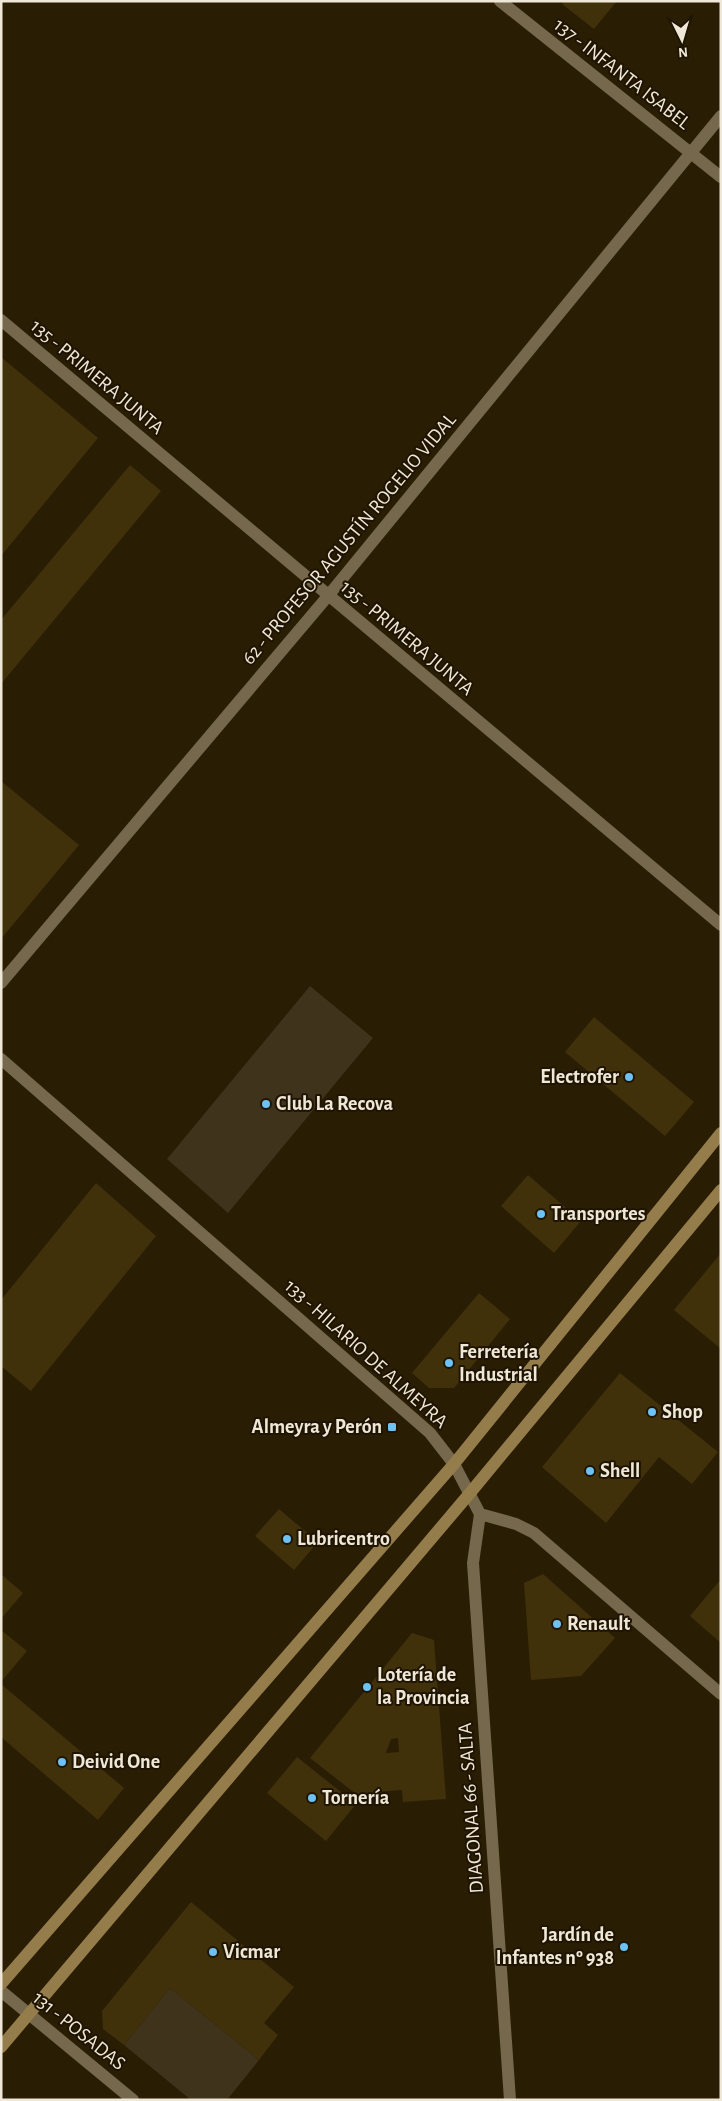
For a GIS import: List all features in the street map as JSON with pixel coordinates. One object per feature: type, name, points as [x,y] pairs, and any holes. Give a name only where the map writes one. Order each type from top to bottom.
[{"type":"main road","points":[[1,1984],[454,1464],[721,1133]]},
{"type":"main road","points":[[1,2046],[470,1493],[721,1190]]},
{"type":"street","name":"137 - INFANTA ISABEL","points":[[500,1],[721,177]]},
{"type":"street","name":"62 - PROFESOR AGUSTÍN ROGELIO VIDAL","points":[[1,983],[328,596],[721,116]]},
{"type":"street","name":"135 - PRIMERA JUNTA","points":[[1,320],[721,925]]},
{"type":"street","name":"133 - HILARIO DE ALMEYRA","points":[[1,1059],[430,1433],[454,1464],[480,1514]]},
{"type":"street","points":[[480,1514],[516,1524],[534,1533],[721,1694]]},
{"type":"street","name":"DIAGONAL 66 - SALTA","points":[[480,1514],[472,1563],[510,2100]]},
{"type":"street","name":"131 - POSADAS","points":[[1,1992],[133,2100]]},
{"type":"shaded area","name":"Club La Recova","points":[[310,986],[373,1038],[228,1213],[167,1159]]},
{"type":"shaded area","points":[[170,1988],[259,2060],[227,2100],[191,2100],[124,2045]]},
{"type":"building","points":[[565,1],[617,1],[594,29],[562,4]]},
{"type":"building","points":[[1,357],[98,438],[1,556]]},
{"type":"building","points":[[130,465],[161,491],[1,684],[1,620]]},
{"type":"building","points":[[1,781],[79,845],[1,939]]},
{"type":"building","name":"Electrofer","points":[[594,1017],[694,1102],[665,1136],[565,1052]]},
{"type":"building","name":"Transportes","points":[[528,1175],[581,1221],[554,1253],[501,1206]]},
{"type":"building","points":[[96,1183],[156,1236],[31,1391],[1,1366],[1,1300]]},
{"type":"building","points":[[721,1253],[721,1349],[674,1310]]},
{"type":"building","points":[[479,1293],[510,1319],[454,1388],[429,1388],[412,1373]]},
{"type":"building","points":[[620,1373],[718,1452],[692,1484],[659,1457],[606,1523],[542,1467]]},
{"type":"building","name":"Lubricentro","points":[[279,1509],[318,1542],[294,1570],[255,1536]]},
{"type":"building","points":[[1,1574],[23,1593],[1,1619]]},
{"type":"building","points":[[543,1574],[615,1638],[581,1676],[531,1680],[524,1583]]},
{"type":"building","points":[[721,1579],[721,1643],[690,1616]]},
{"type":"building","points":[[1,1630],[27,1651],[1,1682]]},
{"type":"building","points":[[412,1633],[434,1640],[446,1799],[403,1802],[402,1790],[374,1792],[370,1805],[310,1758]],"holes":[[[398,1738],[399,1752],[386,1753],[391,1739]]]},
{"type":"building","name":"Deivid One","points":[[1,1684],[124,1788],[98,1820],[1,1737]]},
{"type":"building","name":"Tornería","points":[[297,1757],[356,1804],[326,1841],[267,1793]]},
{"type":"building","points":[[191,1902],[294,1987],[264,2023],[278,2035],[259,2060],[170,1988],[124,2045],[103,2029],[102,2011]]},
{"type":"place","name":"Electrofer","points":[[629,1077]]},
{"type":"place","name":"Club La Recova","points":[[266,1104]]},
{"type":"place","name":"Transportes","points":[[541,1214]]},
{"type":"place","name":"Ferretería Industrial","points":[[449,1363]]},
{"type":"place","name":"Shop","points":[[652,1412]]},
{"type":"place","name":"Almeyra y Perón","points":[[392,1427]]},
{"type":"place","name":"Shell","points":[[590,1471]]},
{"type":"place","name":"Lubricentro","points":[[287,1539]]},
{"type":"place","name":"Renault","points":[[557,1624]]},
{"type":"place","name":"Lotería de la Provincia","points":[[367,1687]]},
{"type":"place","name":"Deivid One","points":[[62,1762]]},
{"type":"place","name":"Tornería","points":[[312,1798]]},
{"type":"place","name":"Jardín de Infantes nº 938","points":[[624,1947]]},
{"type":"place","name":"Vicmar","points":[[213,1952]]}]
